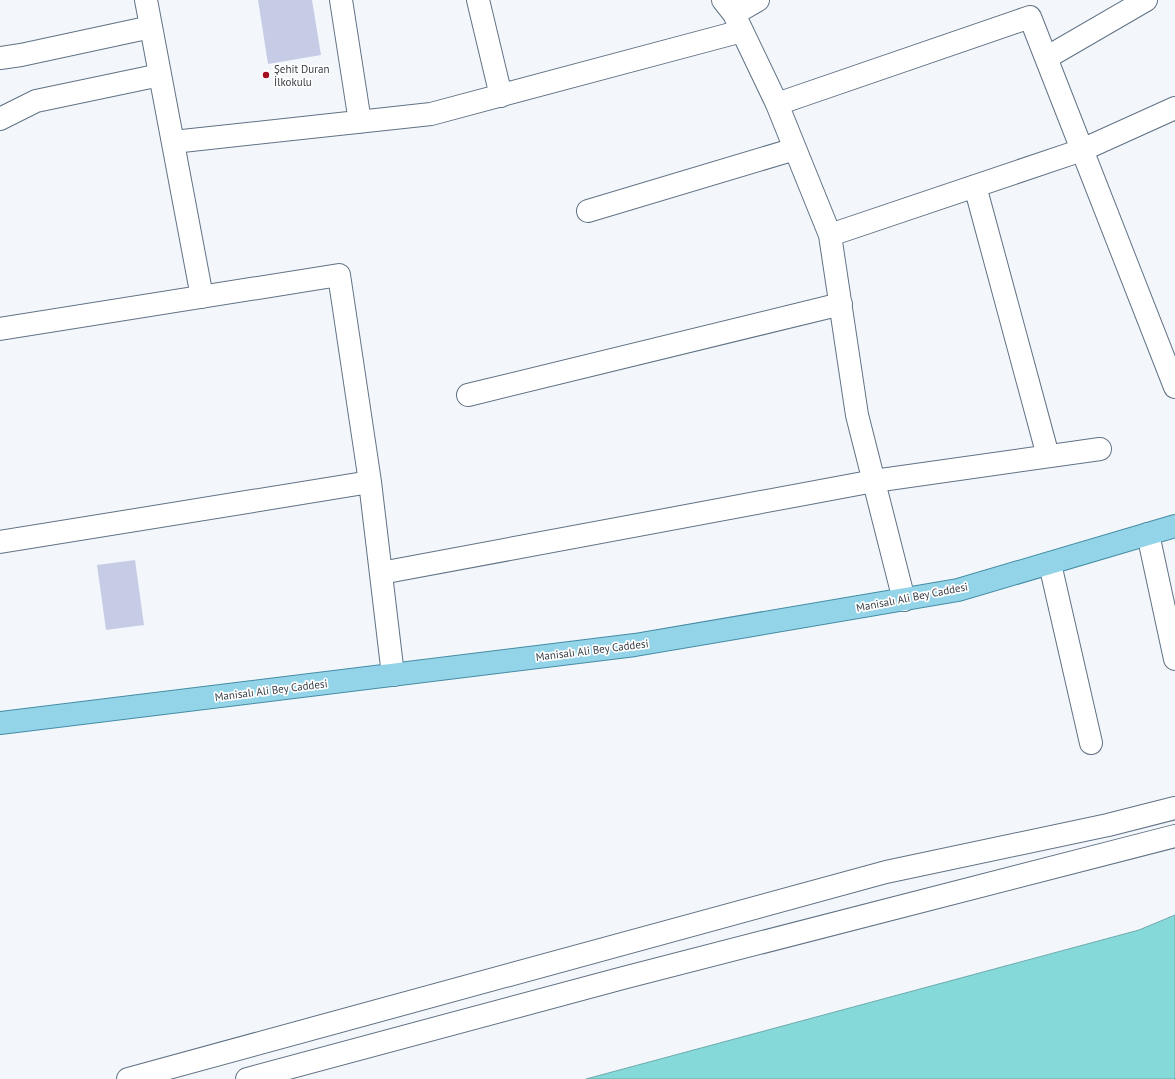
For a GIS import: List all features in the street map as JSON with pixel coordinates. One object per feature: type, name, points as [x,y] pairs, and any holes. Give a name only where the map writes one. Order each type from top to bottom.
[{"type":"main road","name":"Manisalı Ali Bey Caddesi","points":[[0,723],[635,645],[904,600],[958,590],[1175,526]]},
{"type":"street","points":[[146,0],[202,297]]},
{"type":"street","points":[[342,0],[360,122]]},
{"type":"street","points":[[478,0],[501,96]]},
{"type":"street","points":[[173,142],[431,114],[501,96],[733,15],[758,0]]},
{"type":"street","points":[[1046,58],[1146,0]]},
{"type":"street","points":[[733,15],[777,104],[830,235],[858,415],[904,600]]},
{"type":"street","points":[[777,104],[1030,17],[1175,387]]},
{"type":"street","points":[[0,58],[21,55],[151,27]]},
{"type":"street","points":[[0,119],[36,101],[160,76]]},
{"type":"street","points":[[830,235],[1082,150],[1175,108]]},
{"type":"street","points":[[588,210],[795,149]]},
{"type":"street","points":[[975,186],[1048,456]]},
{"type":"street","points":[[0,329],[339,275],[370,482],[393,675]]},
{"type":"street","points":[[468,395],[841,304]]},
{"type":"street","points":[[381,573],[874,481],[1100,449]]},
{"type":"street","points":[[0,542],[370,482]]},
{"type":"street","points":[[1148,534],[1175,659]]},
{"type":"street","points":[[1050,564],[1091,743]]},
{"type":"street","points":[[128,1079],[886,872],[1108,825],[1175,808]]},
{"type":"street","points":[[247,1079],[623,978],[1175,836]]},
{"type":"water","points":[[1175,915],[1175,1079],[586,1079],[1139,930]]},
{"type":"building","points":[[258,0],[312,0],[321,55],[268,64]]},
{"type":"building","points":[[135,560],[144,625],[106,630],[97,565]]},
{"type":"place","name":"Şehit Duran İlkokulu","points":[[266,75]]}]
